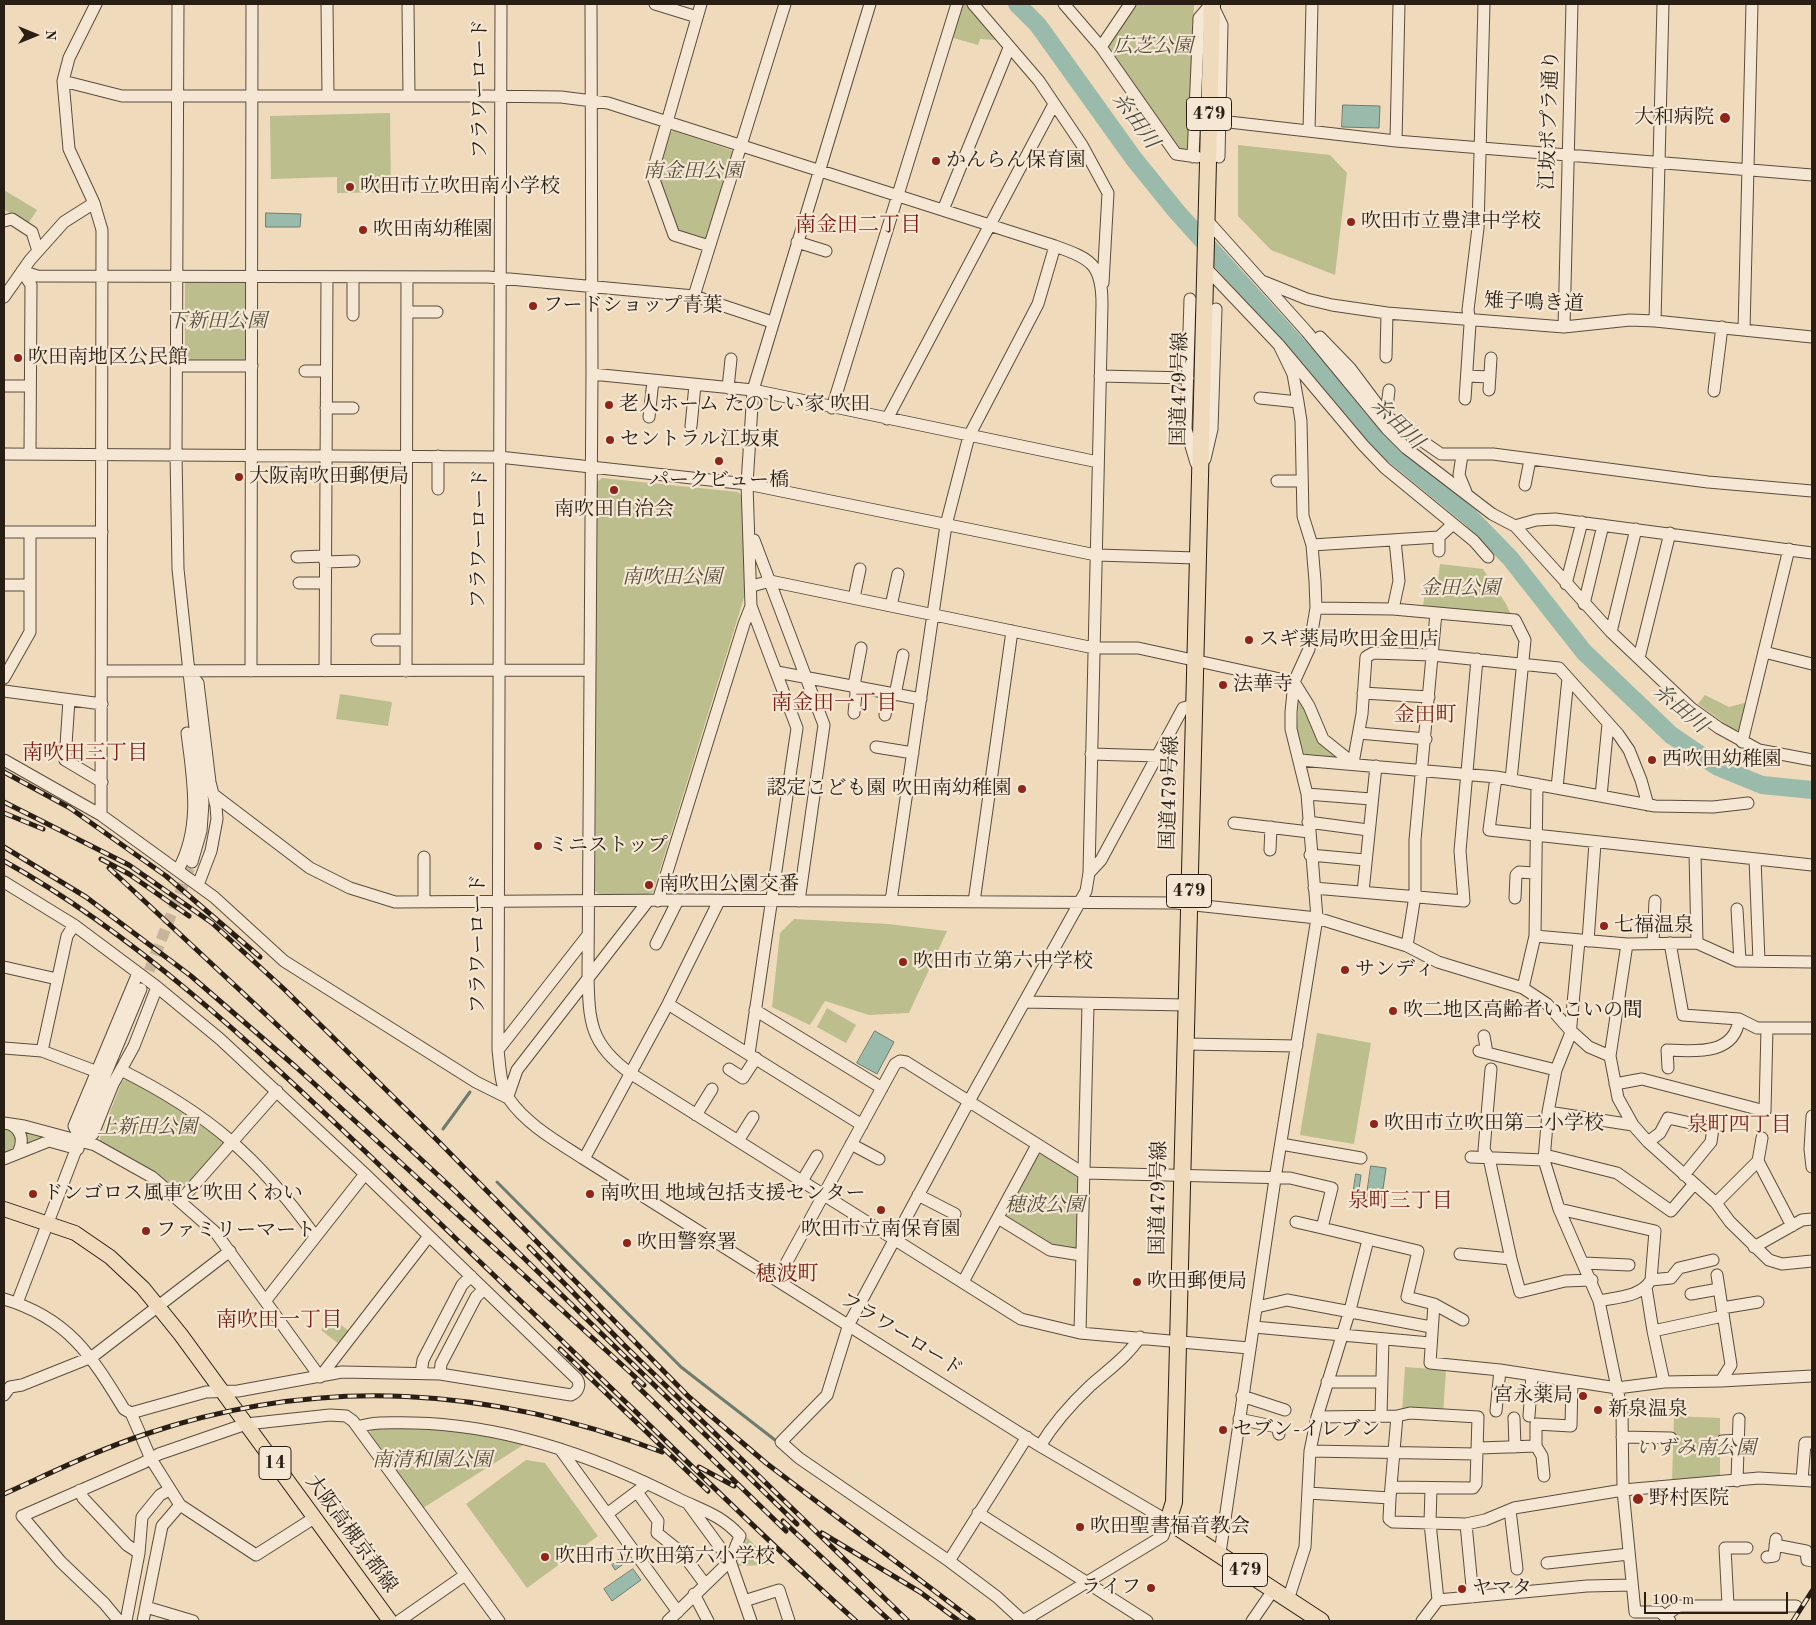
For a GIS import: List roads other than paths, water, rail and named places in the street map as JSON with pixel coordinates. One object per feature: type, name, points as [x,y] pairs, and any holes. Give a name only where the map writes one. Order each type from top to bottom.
[{"type":"highway","name":"国道479号線","points":[[1168,1521],[1174,1502],[1212,4]]},
{"type":"highway","name":"479","points":[[1168,1521],[1320,1621]]},
{"type":"main road","name":"大阪高槻京都線","points":[[4,1209],[75,1234],[110,1257],[159,1306],[390,1621]]},
{"type":"street","points":[[96,4],[69,58],[63,81],[69,149],[94,203],[102,230],[101,814]]},
{"type":"street","points":[[178,4],[176,454],[178,569],[187,671],[203,803],[201,831],[192,862]]},
{"type":"street","points":[[251,671],[252,4]]},
{"type":"street","points":[[328,4],[328,96]]},
{"type":"street","points":[[408,4],[408,96]]},
{"type":"street","name":"フラワーロード","points":[[501,4],[497,901],[498,1050],[501,1074],[508,1098],[537,1128],[584,1159],[1040,1446],[1168,1521]]},
{"type":"street","points":[[591,4],[592,374],[588,976],[589,1017],[600,1044],[614,1061],[630,1073],[1021,1319],[1080,1333],[1250,1348]]},
{"type":"street","points":[[655,4],[697,17]]},
{"type":"street","points":[[701,4],[652,174],[674,235],[710,246]]},
{"type":"street","points":[[694,296],[785,4]]},
{"type":"street","points":[[4,760],[101,814],[198,885],[284,961],[476,1082],[508,1098],[514,1073],[588,976],[653,900],[751,606],[748,484],[753,390],[772,322],[870,4]]},
{"type":"street","points":[[832,408],[957,4]]},
{"type":"street","points":[[973,4],[1039,81],[1082,145],[1108,192],[1102,304],[1088,873],[1086,891],[968,1101],[848,1324],[827,1395],[781,1442],[799,1458],[949,1561],[997,1597],[1023,1621],[1162,1536],[1168,1521]]},
{"type":"street","points":[[1064,4],[1101,47],[1176,154],[1195,157],[1199,18],[1212,4],[1222,25],[1219,157]]},
{"type":"street","points":[[1101,47],[1130,4]]},
{"type":"street","points":[[1309,131],[1312,4]]},
{"type":"street","points":[[1396,141],[1399,4]]},
{"type":"street","points":[[1465,399],[1470,324],[1468,310],[1478,228],[1484,4]]},
{"type":"street","name":"江坂ポプラ通り","points":[[1564,327],[1572,4]]},
{"type":"street","points":[[1655,321],[1663,4]]},
{"type":"street","points":[[1744,330],[1746,171],[1752,4]]},
{"type":"street","points":[[943,210],[1010,48]]},
{"type":"street","points":[[63,81],[122,96],[500,96],[592,101],[667,121],[1080,255],[1093,264],[1101,278],[1102,304]]},
{"type":"street","points":[[888,419],[1054,104]]},
{"type":"street","points":[[1220,121],[1396,141],[1812,175]]},
{"type":"street","points":[[4,297],[38,251],[64,222],[94,203]]},
{"type":"street","points":[[4,221],[12,219],[32,232],[38,251]]},
{"type":"street","points":[[1205,221],[1307,332],[1387,429],[1406,448],[1492,514],[1515,526],[1611,632],[1691,708],[1742,742],[1759,750],[1812,760]]},
{"type":"street","points":[[797,242],[826,251]]},
{"type":"street","points":[[891,901],[946,525],[969,436],[1038,304],[1055,246]]},
{"type":"street","points":[[1204,263],[1279,345],[1362,445],[1385,468],[1474,541],[1488,557]]},
{"type":"street","points":[[22,271],[38,276],[500,278],[694,296],[772,322]]},
{"type":"street","points":[[22,271],[31,286],[30,454]]},
{"type":"street","points":[[325,672],[327,278]]},
{"type":"street","points":[[353,278],[353,315]]},
{"type":"street","points":[[406,671],[408,278]]},
{"type":"street","name":"雉子鳴き道","points":[[1258,279],[1315,301],[1387,313],[1564,327],[1630,320],[1655,321],[1812,338]]},
{"type":"street","points":[[1190,299],[1186,430],[1199,472]]},
{"type":"street","points":[[1199,472],[1206,457],[1212,429],[1216,309]]},
{"type":"street","points":[[408,312],[437,312]]},
{"type":"street","points":[[1386,356],[1387,313]]},
{"type":"street","points":[[1714,391],[1722,327]]},
{"type":"street","points":[[1307,332],[1320,338],[1350,368],[1386,416],[1441,454],[1493,454],[1708,482],[1812,491]]},
{"type":"street","points":[[1220,1554],[1274,1179],[1317,918],[1310,855],[1307,794],[1291,729],[1294,682],[1309,649],[1316,608],[1312,545],[1303,516],[1301,421],[1298,402],[1293,374],[1279,345]]},
{"type":"street","points":[[1489,390],[1491,358]]},
{"type":"street","points":[[728,388],[731,359]]},
{"type":"street","points":[[177,366],[252,366]]},
{"type":"street","points":[[305,371],[326,371]]},
{"type":"street","points":[[592,374],[753,390],[1098,462]]},
{"type":"street","points":[[1100,376],[1188,378]]},
{"type":"street","points":[[1467,376],[1490,377]]},
{"type":"street","points":[[649,417],[653,381]]},
{"type":"street","points":[[691,426],[695,385]]},
{"type":"street","points":[[4,386],[30,386]]},
{"type":"street","points":[[1386,416],[1389,390]]},
{"type":"street","points":[[1260,398],[1298,402]]},
{"type":"street","points":[[326,408],[353,408]]},
{"type":"street","points":[[4,454],[500,457],[748,484],[1096,555],[1197,558]]},
{"type":"street","points":[[1462,455],[1459,475],[1467,494]]},
{"type":"street","points":[[438,456],[438,489]]},
{"type":"street","points":[[1525,485],[1530,460]]},
{"type":"street","points":[[1277,481],[1302,481]]},
{"type":"street","points":[[1515,526],[1536,520],[1555,519],[1812,552]]},
{"type":"street","points":[[1566,584],[1582,522]]},
{"type":"street","points":[[1312,545],[1439,537],[1453,524]]},
{"type":"street","points":[[1584,604],[1603,525]]},
{"type":"street","points":[[1611,632],[1636,529]]},
{"type":"street","points":[[750,530],[824,725],[799,901]]},
{"type":"street","points":[[4,532],[102,532]]},
{"type":"street","points":[[4,678],[30,632],[30,532]]},
{"type":"street","points":[[1639,658],[1670,533]]},
{"type":"street","points":[[1439,537],[1439,551]]},
{"type":"street","points":[[1393,609],[1399,582],[1395,540]]},
{"type":"street","points":[[1742,742],[1789,548]]},
{"type":"street","points":[[297,557],[354,560]]},
{"type":"street","points":[[854,598],[860,569]]},
{"type":"street","points":[[891,606],[898,574]]},
{"type":"street","points":[[752,586],[770,581],[1094,648],[1138,648],[1294,682],[1309,706],[1324,739],[1353,764]]},
{"type":"street","points":[[298,583],[325,583]]},
{"type":"street","points":[[4,585],[30,585]]},
{"type":"street","points":[[729,1069],[744,1078],[752,1056],[755,1010],[797,728],[751,606]]},
{"type":"street","points":[[1316,608],[1393,609],[1515,620],[1525,640],[1512,780]]},
{"type":"street","points":[[1407,946],[1415,896],[1416,840],[1424,770],[1436,613]]},
{"type":"street","points":[[974,902],[1012,631]]},
{"type":"street","points":[[377,640],[406,640]]},
{"type":"street","points":[[854,713],[855,686],[861,648]]},
{"type":"street","points":[[1764,652],[1812,664]]},
{"type":"street","points":[[1353,764],[1359,732],[1366,657],[1373,653],[1432,655],[1559,668],[1629,750],[1642,780],[1648,804]]},
{"type":"street","points":[[885,716],[903,655]]},
{"type":"street","points":[[1314,888],[1464,901],[1460,851],[1477,659]]},
{"type":"street","points":[[102,671],[498,672],[589,670]]},
{"type":"street","points":[[187,671],[198,683],[216,819],[211,851],[198,885]]},
{"type":"street","points":[[178,870],[185,858],[192,833],[194,807],[182,684],[187,671]]},
{"type":"street","points":[[777,672],[921,699]]},
{"type":"street","points":[[1557,788],[1568,678]]},
{"type":"street","points":[[4,690],[102,704]]},
{"type":"street","points":[[1363,692],[1429,697]]},
{"type":"street","points":[[69,700],[65,760],[102,782]]},
{"type":"street","points":[[1088,873],[1101,860],[1183,708],[1194,706]]},
{"type":"street","points":[[1601,796],[1608,724]]},
{"type":"street","points":[[1359,732],[1426,739]]},
{"type":"street","points":[[876,747],[914,753]]},
{"type":"street","points":[[1091,754],[1157,756]]},
{"type":"street","points":[[1300,760],[1424,770],[1512,780],[1648,804],[1713,808],[1748,803]]},
{"type":"street","points":[[1363,892],[1376,766]]},
{"type":"street","points":[[1496,778],[1489,830],[1595,843],[1812,865]]},
{"type":"street","points":[[1523,988],[1535,936],[1534,836],[1537,784]]},
{"type":"street","points":[[1307,794],[1372,799]]},
{"type":"street","points":[[214,795],[247,822],[310,868],[350,888],[395,902],[678,900],[1188,904],[1317,918],[1407,946],[1438,962],[1523,988],[1547,1004],[1569,1030],[1589,1047],[1610,1056]]},
{"type":"street","points":[[1234,823],[1271,827],[1368,830]]},
{"type":"street","points":[[1270,850],[1271,827]]},
{"type":"street","points":[[1595,843],[1584,941],[1569,1030],[1570,1035],[1556,1070],[1548,1112],[1544,1160],[1559,1209],[1592,1280],[1599,1301],[1622,1412],[1623,1490],[1635,1612],[1660,1612],[1668,1618],[1679,1606],[1796,1606]]},
{"type":"street","points":[[1694,853],[1697,943]]},
{"type":"street","points":[[1310,855],[1365,860]]},
{"type":"street","points":[[424,857],[424,902]]},
{"type":"street","points":[[1754,859],[1758,961]]},
{"type":"street","points":[[1515,898],[1516,875],[1519,872],[1534,873]]},
{"type":"street","points":[[4,882],[74,925],[157,987],[220,1039],[277,1090],[471,1276],[577,1379],[579,1387],[577,1391],[569,1395],[440,1374],[342,1372],[238,1391],[206,1392],[131,1413]]},
{"type":"street","points":[[656,944],[678,900]]},
{"type":"street","points":[[584,1159],[668,1004],[719,901]]},
{"type":"street","points":[[1653,943],[1655,901]]},
{"type":"street","points":[[1737,909],[1740,961]]},
{"type":"street","points":[[42,1051],[67,936],[74,925]]},
{"type":"street","points":[[498,1050],[588,935]]},
{"type":"street","points":[[1535,936],[1627,944],[1697,943],[1740,961],[1812,962]]},
{"type":"street","points":[[1670,943],[1683,1015],[1739,1019],[1757,1028],[1812,1028]]},
{"type":"street","points":[[1627,944],[1610,1056],[1618,1098],[1633,1125],[1648,1142],[1716,1203],[1730,1222],[1769,1260],[1782,1264],[1812,1261]]},
{"type":"street","points":[[4,967],[57,979]]},
{"type":"street","points":[[79,1144],[74,1126],[95,1071],[116,1031],[138,973]]},
{"type":"street","points":[[4,1159],[49,1141],[79,1144],[93,1134],[121,1070],[134,1046],[157,987]]},
{"type":"street","points":[[17,1303],[141,990]]},
{"type":"street","points":[[1024,1002],[1186,1005]]},
{"type":"street","points":[[668,1004],[862,1125]]},
{"type":"street","points":[[1080,1333],[1088,1004]]},
{"type":"street","points":[[755,1010],[882,1088]]},
{"type":"street","points":[[1668,1068],[1667,1050],[1708,1052],[1731,1039],[1738,1030],[1739,1019]]},
{"type":"street","points":[[1616,1084],[1642,1079],[1765,1111],[1767,1028]]},
{"type":"street","points":[[1484,1036],[1483,1052],[1556,1070]]},
{"type":"street","points":[[1185,1044],[1296,1046]]},
{"type":"street","points":[[4,1048],[42,1051],[95,1071]]},
{"type":"street","points":[[777,1280],[895,1064],[900,1061],[906,1062],[1083,1173],[1290,1178],[1332,1188],[1322,1228]]},
{"type":"street","points":[[1491,1069],[1484,1150],[1489,1158],[1520,1292],[1565,1281],[1592,1280]]},
{"type":"street","points":[[121,1070],[186,1106],[233,1141],[277,1186],[315,1236]]},
{"type":"street","points":[[696,1114],[712,1089]]},
{"type":"street","points":[[180,1200],[277,1090]]},
{"type":"street","points":[[1548,1112],[1633,1125]]},
{"type":"street","points":[[1812,1116],[1812,1167]]},
{"type":"street","points":[[738,1141],[753,1117]]},
{"type":"street","points":[[1648,1142],[1660,1132],[1668,1118],[1713,1128],[1710,1142],[1684,1175]]},
{"type":"street","points":[[7,1124],[79,1144],[123,1159],[152,1177],[216,1233],[320,1377]]},
{"type":"street","points":[[7,1124],[17,1129],[21,1137],[18,1153]]},
{"type":"street","points":[[1716,1203],[1758,1161],[1762,1138]]},
{"type":"street","points":[[851,1144],[879,1159]]},
{"type":"street","points":[[963,1282],[1037,1144]]},
{"type":"street","points":[[1281,1144],[1361,1158]]},
{"type":"street","points":[[802,1181],[817,1156]]},
{"type":"street","points":[[1471,1157],[1544,1160],[1549,1156],[1617,1173],[1671,1211],[1694,1184]]},
{"type":"street","points":[[1758,1161],[1792,1226]]},
{"type":"street","points":[[266,1300],[365,1174]]},
{"type":"street","points":[[918,1195],[955,1214]]},
{"type":"street","points":[[1559,1209],[1655,1231],[1648,1284],[1653,1331],[1664,1382]]},
{"type":"street","points":[[998,1218],[1050,1250],[1081,1255]]},
{"type":"street","points":[[1754,1247],[1802,1220],[1812,1219]]},
{"type":"street","points":[[1296,1222],[1418,1251],[1407,1296],[1434,1304],[1463,1320]]},
{"type":"street","points":[[320,1377],[429,1236]]},
{"type":"street","points":[[1288,1600],[1305,1547],[1310,1451],[1317,1417],[1343,1335],[1368,1240]]},
{"type":"street","points":[[6,1386],[22,1385],[92,1357],[230,1251]]},
{"type":"street","points":[[1460,1254],[1512,1259]]},
{"type":"street","points":[[1599,1301],[1638,1292],[1648,1284],[1671,1278],[1679,1268],[1713,1260]]},
{"type":"street","points":[[1584,1263],[1630,1264]]},
{"type":"street","points":[[1717,1275],[1731,1365],[1721,1382]]},
{"type":"street","points":[[421,1373],[423,1360],[462,1286],[471,1276]]},
{"type":"street","points":[[440,1374],[441,1364],[476,1297],[484,1289]]},
{"type":"street","points":[[1691,1294],[1719,1289]]},
{"type":"street","points":[[4,1299],[17,1303],[57,1323],[92,1357],[124,1409],[131,1413],[151,1459],[168,1490],[180,1505],[256,1556],[314,1518]]},
{"type":"street","points":[[1257,1306],[1287,1300],[1350,1310],[1431,1327]]},
{"type":"street","points":[[1653,1331],[1758,1302]]},
{"type":"street","points":[[1434,1304],[1430,1363],[1500,1370],[1617,1388],[1664,1382],[1721,1382],[1812,1376]]},
{"type":"street","points":[[1254,1327],[1430,1343]]},
{"type":"street","points":[[1040,1446],[1052,1427],[1090,1386],[1132,1350],[1140,1337]]},
{"type":"street","points":[[1381,1416],[1383,1339]]},
{"type":"street","points":[[1496,1412],[1500,1370]]},
{"type":"street","points":[[1529,1416],[1532,1375]]},
{"type":"street","points":[[1328,1382],[1382,1382]]},
{"type":"street","points":[[1544,1476],[1542,1456],[1536,1446],[1536,1424],[1572,1426],[1572,1382]]},
{"type":"street","points":[[1242,1396],[1285,1410]]},
{"type":"street","points":[[1308,1493],[1391,1493],[1431,1489],[1473,1488],[1476,1484],[1478,1417],[1410,1413],[1398,1416],[1317,1417]]},
{"type":"street","points":[[119,1621],[104,1603],[61,1562],[22,1516],[151,1459],[246,1424],[319,1415],[346,1416],[358,1427],[498,1621]]},
{"type":"street","points":[[1398,1416],[1389,1519],[1393,1522],[1466,1524],[1485,1520],[1512,1505],[1623,1490],[1759,1478],[1807,1480],[1805,1443],[1812,1443]]},
{"type":"street","points":[[1514,1418],[1515,1447]]},
{"type":"street","points":[[1738,1481],[1739,1418]]},
{"type":"street","points":[[1239,1419],[1277,1427],[1279,1434]]},
{"type":"street","points":[[358,1427],[372,1422],[434,1424],[532,1439],[560,1449],[649,1483],[726,1521],[740,1536],[730,1561],[704,1584],[671,1619],[607,1514],[560,1449]]},
{"type":"street","points":[[949,1561],[1027,1437]]},
{"type":"street","points":[[1622,1437],[1671,1438]]},
{"type":"street","points":[[1722,1440],[1739,1440]]},
{"type":"street","points":[[1310,1451],[1396,1453],[1478,1451],[1536,1446]]},
{"type":"street","points":[[607,1514],[649,1483]]},
{"type":"street","points":[[1422,1621],[1438,1600],[1430,1523],[1431,1489]]},
{"type":"street","points":[[80,1490],[83,1498],[127,1545],[139,1552]]},
{"type":"street","points":[[126,1621],[139,1552],[142,1517],[160,1495],[168,1490]]},
{"type":"street","points":[[637,1492],[658,1521],[657,1533],[682,1553],[704,1584]]},
{"type":"street","points":[[688,1503],[730,1561],[751,1621]]},
{"type":"street","points":[[142,1621],[162,1526],[180,1505]]},
{"type":"street","points":[[1512,1505],[1517,1569]]},
{"type":"street","points":[[978,1513],[1147,1621]]},
{"type":"street","points":[[1466,1524],[1473,1597]]},
{"type":"street","points":[[1767,1557],[1774,1556],[1776,1542],[1806,1551],[1807,1560],[1812,1561]]},
{"type":"street","points":[[1728,1605],[1724,1548],[1747,1548]]},
{"type":"street","points":[[1547,1562],[1629,1554]]},
{"type":"street","points":[[399,1621],[465,1574]]},
{"type":"street","points":[[1438,1600],[1587,1586],[1632,1585]]},
{"type":"street","points":[[1252,1621],[1274,1589]]},
{"type":"street","points":[[744,1601],[779,1590],[789,1621]]},
{"type":"street","points":[[694,1594],[708,1621]]},
{"type":"street","points":[[146,1607],[193,1621]]},
{"type":"waterway","name":"糸田川","points":[[1017,4],[1038,25],[1134,159],[1177,212],[1315,365],[1360,421],[1387,449],[1470,517],[1510,558],[1584,652],[1671,735],[1718,767],[1762,785],[1812,790]]},
{"type":"waterway","points":[[443,1129],[470,1092]]},
{"type":"waterway","points":[[497,1182],[681,1367],[775,1440]]},
{"type":"tunnel","points":[[143,986],[192,862]]},
{"type":"railway","points":[[4,772],[70,808],[166,876],[260,957]]},
{"type":"railway","points":[[4,802],[129,865],[212,923],[284,989],[439,1142],[689,1397],[766,1463],[974,1621]]},
{"type":"railway","points":[[4,813],[43,829]]},
{"type":"railway","points":[[4,847],[86,897],[191,976],[296,1067],[644,1385]]},
{"type":"railway","points":[[101,859],[129,874],[189,916]]},
{"type":"railway","points":[[4,861],[54,891],[103,924],[196,997],[241,1036],[370,1156],[744,1517],[856,1621]]},
{"type":"railway","points":[[109,868],[455,1191],[797,1524]]},
{"type":"railway","points":[[529,1247],[623,1344],[908,1621]]},
{"type":"railway","points":[[560,1349],[708,1491]]},
{"type":"railway","points":[[634,1383],[786,1531]]},
{"type":"railway","points":[[4,1494],[92,1454],[128,1440],[212,1415],[277,1403],[341,1397],[406,1396],[470,1402],[534,1413],[598,1430],[662,1452]]},
{"type":"railway","points":[[699,1467],[734,1486]]},
{"type":"railway","points":[[783,1521],[890,1621]]},
{"type":"railway","points":[[822,1533],[920,1592],[959,1621]]},
{"type":"railway","points":[[1793,1621],[1812,1591]]},
{"type":"place","name":"大和病院","points":[[1725,118]]},
{"type":"place","name":"かんらん保育園","points":[[936,161]]},
{"type":"place","name":"吹田市立吹田南小学校","points":[[350,187]]},
{"type":"place","name":"吹田市立豊津中学校","points":[[1351,222]]},
{"type":"place","name":"吹田南幼稚園","points":[[363,230]]},
{"type":"place","name":"フードショップ青葉","points":[[533,306]]},
{"type":"place","name":"吹田南地区公民館","points":[[18,358]]},
{"type":"place","name":"老人ホーム たのしい家 吹田","points":[[609,405]]},
{"type":"place","name":"セントラル江坂東","points":[[610,440]]},
{"type":"place","name":"パークビュー橋","points":[[719,461]]},
{"type":"place","name":"大阪南吹田郵便局","points":[[239,477]]},
{"type":"place","name":"南吹田自治会","points":[[614,490]]},
{"type":"place","name":"スギ薬局吹田金田店","points":[[1249,640]]},
{"type":"place","name":"法華寺","points":[[1223,685]]},
{"type":"place","name":"西吹田幼稚園","points":[[1652,760]]},
{"type":"place","name":"認定こども園 吹田南幼稚園","points":[[1022,789]]},
{"type":"place","name":"ミニストップ","points":[[538,846]]},
{"type":"place","name":"南吹田公園交番","points":[[649,885]]},
{"type":"place","name":"七福温泉","points":[[1604,926]]},
{"type":"place","name":"吹田市立第六中学校","points":[[903,962]]},
{"type":"place","name":"サンディ","points":[[1345,970]]},
{"type":"place","name":"吹二地区高齢者いこいの間","points":[[1393,1011]]},
{"type":"place","name":"吹田市立吹田第二小学校","points":[[1374,1124]]},
{"type":"place","name":"ドンゴロス風車と吹田くわい","points":[[33,1194]]},
{"type":"place","name":"南吹田 地域包括支援センター","points":[[590,1194]]},
{"type":"place","name":"吹田市立南保育園","points":[[881,1210]]},
{"type":"place","name":"ファミリーマート","points":[[146,1231]]},
{"type":"place","name":"吹田警察署","points":[[627,1243]]},
{"type":"place","name":"吹田郵便局","points":[[1137,1282]]},
{"type":"place","name":"宮永薬局","points":[[1583,1396]]},
{"type":"place","name":"新泉温泉","points":[[1598,1410]]},
{"type":"place","name":"セブン-イレブン","points":[[1223,1430]]},
{"type":"place","name":"野村医院","points":[[1638,1499]]},
{"type":"place","name":"吹田聖書福音教会","points":[[1080,1527]]},
{"type":"place","name":"吹田市立吹田第六小学校","points":[[545,1557]]},
{"type":"place","name":"ライフ","points":[[1151,1588]]},
{"type":"place","name":"ヤマタ","points":[[1462,1589]]},
{"type":"district","name":"南金田二丁目","points":[[858,225]]},
{"type":"district","name":"南金田一丁目","points":[[834,703]]},
{"type":"district","name":"金田町","points":[[1425,715]]},
{"type":"district","name":"南吹田三丁目","points":[[85,753]]},
{"type":"district","name":"泉町四丁目","points":[[1739,1125]]},
{"type":"district","name":"泉町三丁目","points":[[1400,1201]]},
{"type":"district","name":"穂波町","points":[[787,1274]]},
{"type":"district","name":"南吹田一丁目","points":[[279,1320]]},
{"type":"park label","name":"広芝公園","points":[[1153,47]]},
{"type":"park label","name":"南金田公園","points":[[693,172]]},
{"type":"park label","name":"下新田公園","points":[[217,322]]},
{"type":"park label","name":"南吹田公園","points":[[672,578]]},
{"type":"park label","name":"金田公園","points":[[1460,589]]},
{"type":"park label","name":"上新田公園","points":[[147,1128]]},
{"type":"park label","name":"穂波公園","points":[[1045,1206]]},
{"type":"park label","name":"いずみ南公園","points":[[1696,1449]]},
{"type":"park label","name":"南清和園公園","points":[[432,1461]]}]
